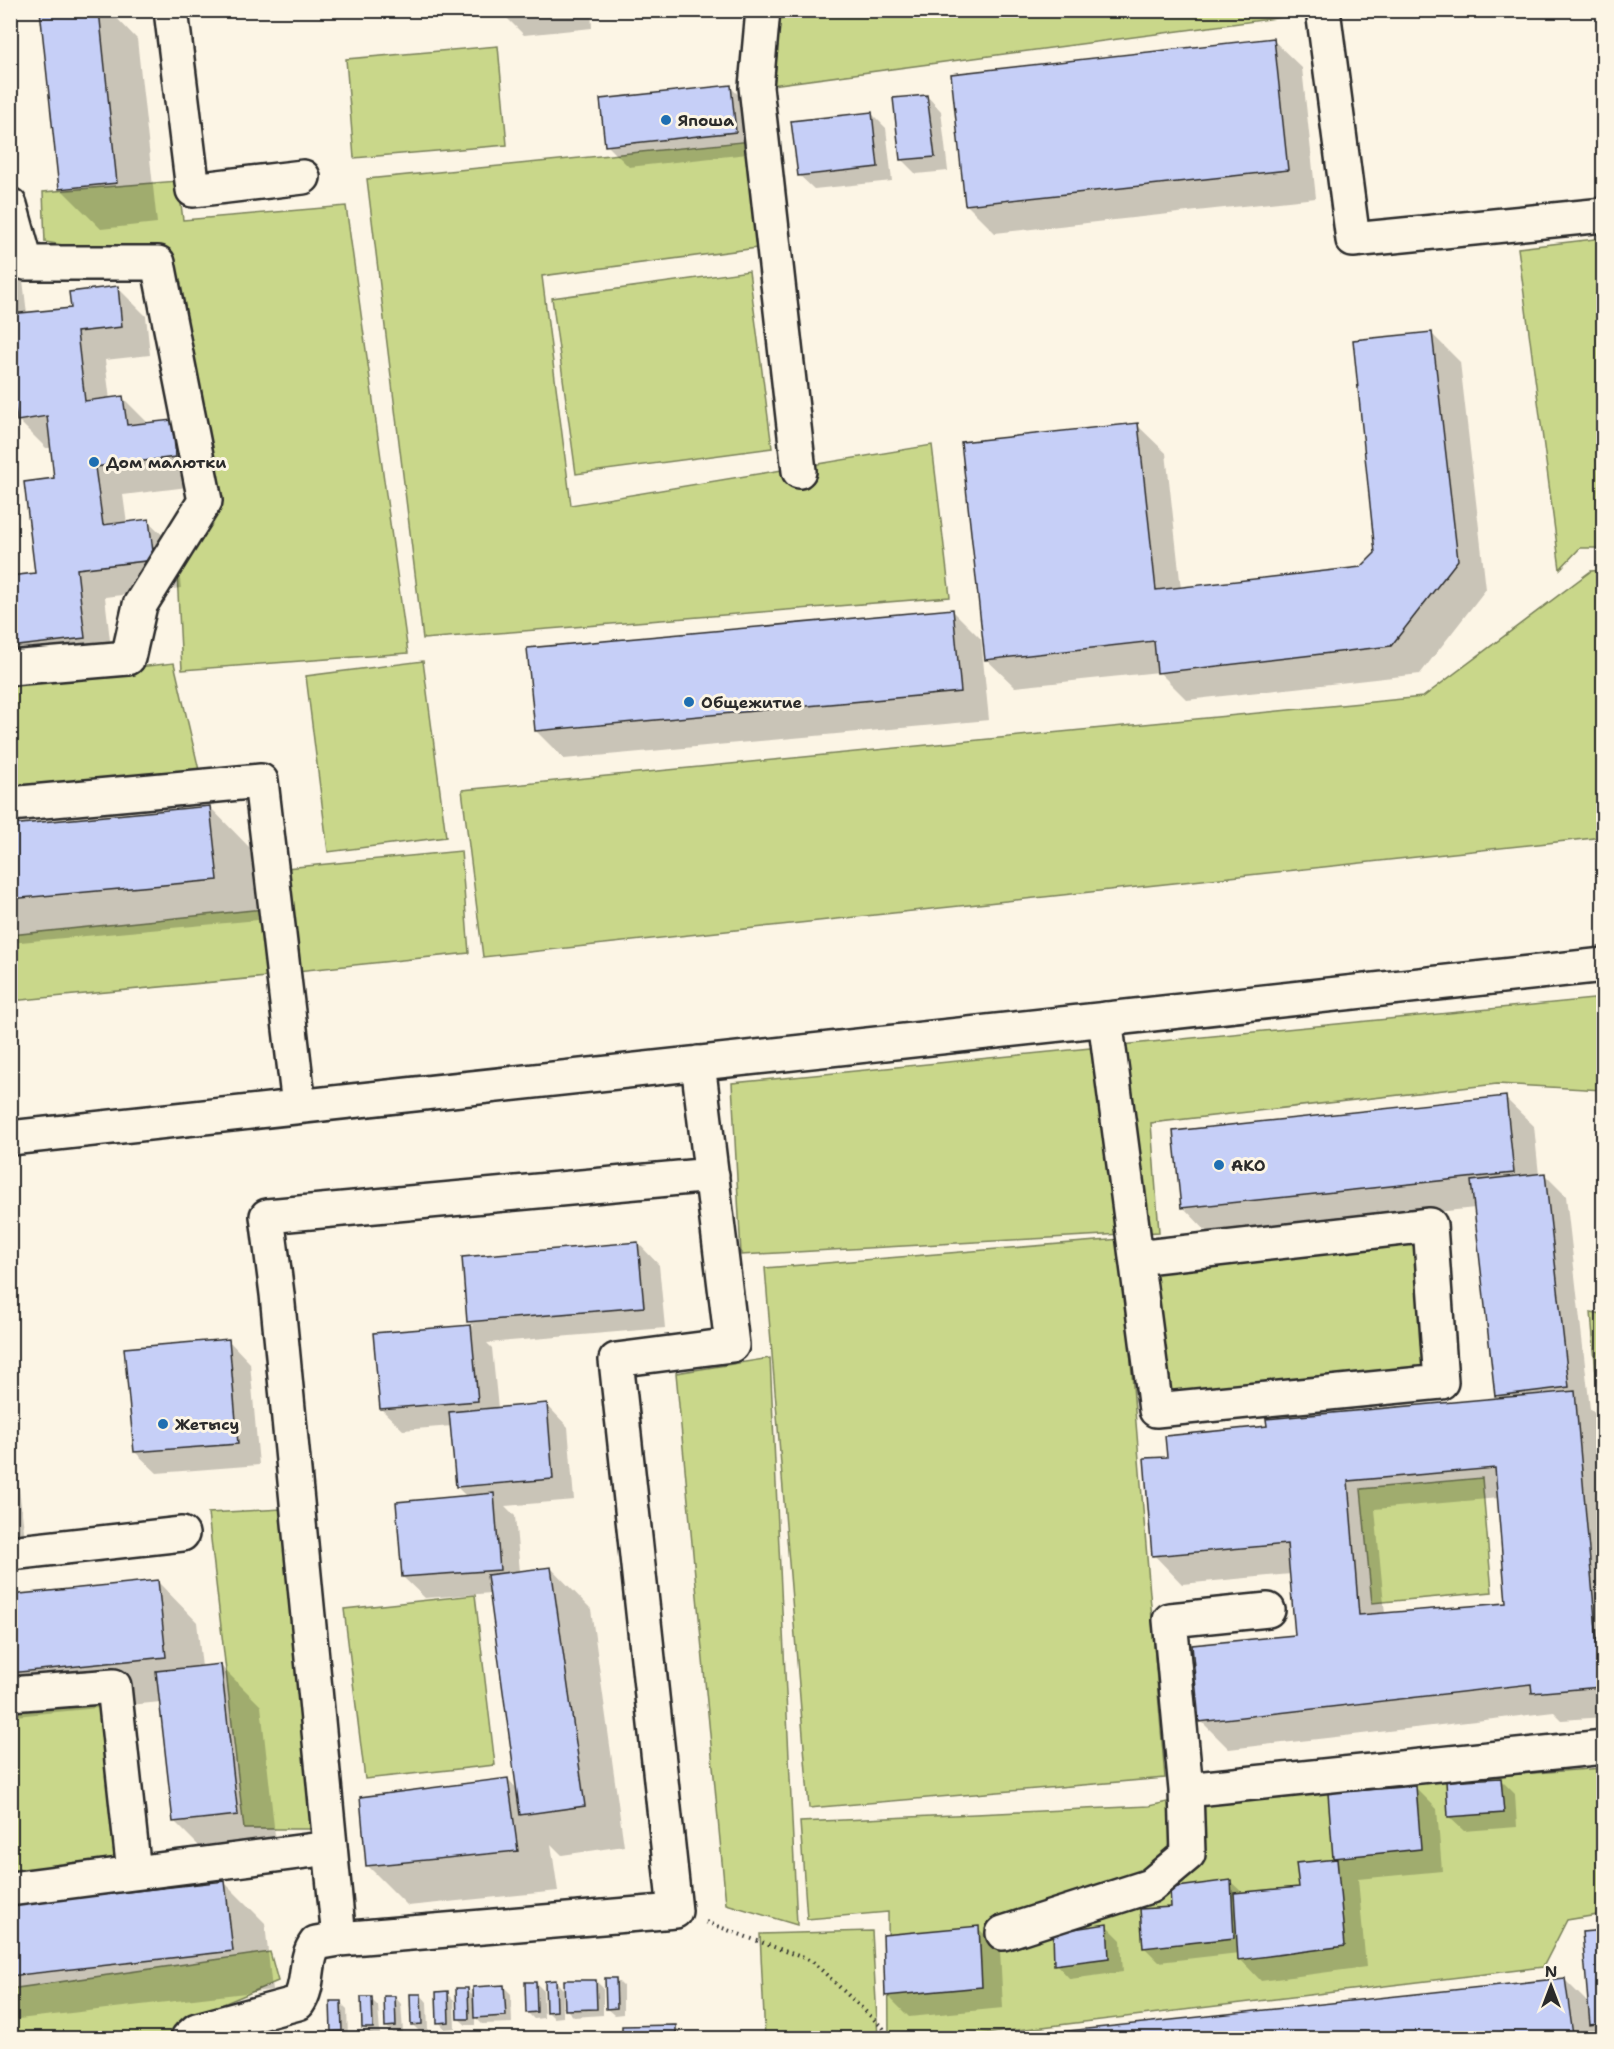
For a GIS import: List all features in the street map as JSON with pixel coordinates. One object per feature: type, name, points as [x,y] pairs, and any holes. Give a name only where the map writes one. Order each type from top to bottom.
[{"type":"street","points":[[171,10],[193,190],[303,177]]},
{"type":"street","points":[[763,10],[756,87],[799,471]]},
{"type":"street","points":[[1323,10],[1353,240],[1604,215]]},
{"type":"street","points":[[10,205],[26,263],[158,263],[205,501],[140,605],[128,658],[10,668]]},
{"type":"street","points":[[10,804],[261,781],[299,1106]]},
{"type":"street","points":[[10,1138],[1604,965]]},
{"type":"street","points":[[1105,1019],[1136,1258],[1156,1410],[1441,1382],[1430,1225],[1136,1258]]},
{"type":"street","points":[[188,2038],[197,2030],[298,2003],[304,1993],[310,1951],[316,1943],[339,1939],[675,1911],[616,1360],[732,1345],[698,1063]]},
{"type":"street","points":[[339,1939],[279,1318],[267,1216],[712,1175]]},
{"type":"street","points":[[10,1553],[182,1534]]},
{"type":"street","points":[[1003,1934],[1150,1886],[1188,1854],[1186,1790],[1170,1620],[1268,1610]]},
{"type":"street","points":[[10,1694],[114,1686],[134,1873]]},
{"type":"street","points":[[1186,1790],[1604,1747]]},
{"type":"street","points":[[10,1889],[330,1848]]},
{"type":"path","points":[[675,1911],[812,1961],[883,2028],[888,2038]]},
{"type":"green space","points":[[771,11],[1329,11],[756,87]]},
{"type":"green space","points":[[498,46],[507,145],[354,158],[346,59]]},
{"type":"green space","points":[[752,141],[757,248],[542,276],[571,505],[932,445],[950,597],[423,639],[367,179]]},
{"type":"green space","points":[[178,181],[183,220],[346,206],[408,653],[182,670],[177,573],[219,497],[169,263],[45,242],[43,192]]},
{"type":"green space","points":[[1603,238],[1603,548],[1580,548],[1560,569],[1518,248]]},
{"type":"green space","points":[[749,271],[772,448],[576,474],[552,298]]},
{"type":"green space","points":[[1603,570],[1603,837],[483,957],[462,790],[1423,697],[1591,571]]},
{"type":"green space","points":[[423,661],[446,837],[328,852],[306,676]]},
{"type":"green space","points":[[174,663],[199,770],[11,786],[11,681]]},
{"type":"green space","points":[[461,851],[469,953],[297,971],[286,868]]},
{"type":"green space","points":[[264,909],[267,977],[11,1001],[11,935]]},
{"type":"green space","points":[[1603,998],[1603,1090],[1497,1084],[1151,1123],[1159,1232],[741,1255],[732,1083]]},
{"type":"green space","points":[[1419,1228],[1436,1373],[1167,1398],[1149,1255]]},
{"type":"green space","points":[[1121,1239],[1165,1778],[809,1808],[765,1268]]},
{"type":"green space","points":[[1591,1312],[1603,1314],[1603,1462]]},
{"type":"green space","points":[[770,1358],[797,1925],[726,1904],[676,1373]]},
{"type":"green space","points":[[1482,1478],[1492,1592],[1372,1603],[1361,1489]]},
{"type":"green space","points":[[282,1509],[318,1829],[244,1829],[208,1513]]},
{"type":"green space","points":[[475,1595],[495,1765],[365,1779],[344,1609]]},
{"type":"green space","points":[[109,1696],[124,1863],[11,1877],[11,1703]]},
{"type":"green space","points":[[1603,1768],[1603,1914],[1567,1920],[1543,1967],[950,2038],[889,2038],[888,1912],[807,1919],[800,1822],[1149,1806],[1186,1798]]},
{"type":"green space","points":[[872,1931],[878,2038],[765,2038],[760,1934]]},
{"type":"green space","points":[[270,1952],[278,1981],[176,2024],[176,2038],[11,2038],[10,1989]]},
{"type":"building","points":[[40,10],[99,10],[117,183],[59,189]]},
{"type":"building","points":[[1274,38],[1288,170],[965,205],[951,74]]},
{"type":"building","points":[[731,85],[736,132],[605,146],[600,99]]},
{"type":"building","points":[[927,95],[935,157],[900,160],[893,98]]},
{"type":"building","points":[[872,112],[878,167],[798,176],[791,121]]},
{"type":"building","name":"Дом малютки","points":[[118,286],[122,327],[77,332],[85,401],[123,396],[127,425],[172,420],[176,457],[95,467],[103,525],[149,519],[154,560],[77,569],[85,638],[10,647],[10,576],[35,573],[24,482],[54,478],[47,416],[17,421],[10,368],[10,314],[71,308],[69,292]]},
{"type":"building","points":[[1432,332],[1458,560],[1391,646],[1157,673],[1154,641],[985,660],[961,442],[1138,423],[1156,590],[1361,567],[1375,553],[1353,340]]},
{"type":"building","points":[[953,609],[961,692],[535,731],[527,648]]},
{"type":"building","points":[[210,806],[218,880],[10,899],[10,825]]},
{"type":"building","points":[[1506,1096],[1514,1173],[1181,1208],[1173,1131]]},
{"type":"building","points":[[1545,1173],[1569,1387],[1495,1396],[1471,1181]]},
{"type":"building","points":[[638,1242],[644,1307],[467,1322],[462,1257]]},
{"type":"building","points":[[471,1325],[478,1401],[380,1409],[373,1333]]},
{"type":"building","points":[[229,1339],[238,1444],[134,1452],[124,1348]]},
{"type":"building","points":[[1575,1391],[1601,1687],[1532,1693],[1531,1684],[1199,1722],[1192,1645],[1295,1635],[1287,1544],[1152,1556],[1144,1458],[1167,1457],[1165,1436],[1267,1426],[1266,1419]],"holes":[[[1495,1468],[1506,1603],[1359,1615],[1348,1481]]]},
{"type":"building","points":[[547,1403],[553,1479],[456,1487],[449,1412]]},
{"type":"building","points":[[494,1493],[500,1570],[402,1577],[396,1502]]},
{"type":"building","points":[[551,1567],[585,1806],[520,1815],[487,1575]]},
{"type":"building","points":[[158,1580],[166,1657],[10,1673],[10,1595]]},
{"type":"building","points":[[221,1664],[238,1815],[173,1822],[156,1671]]},
{"type":"building","points":[[508,1778],[518,1851],[366,1866],[360,1797]]},
{"type":"building","points":[[1501,1778],[1504,1813],[1448,1817],[1446,1781]]},
{"type":"building","points":[[1416,1786],[1421,1849],[1333,1858],[1328,1793]]},
{"type":"building","points":[[1337,1859],[1345,1946],[1238,1960],[1234,1893],[1299,1887],[1296,1863]]},
{"type":"building","points":[[1231,1880],[1234,1938],[1143,1948],[1140,1909],[1171,1907],[1170,1888]]},
{"type":"building","points":[[225,1881],[233,1951],[10,1976],[10,1905]]},
{"type":"building","points":[[1107,1924],[1109,1958],[1054,1965],[1053,1932]]},
{"type":"building","points":[[979,1926],[982,1987],[885,1996],[883,1935]]},
{"type":"building","points":[[1604,1930],[1604,2023],[1590,2025],[1582,1932]]},
{"type":"building","points":[[605,1978],[616,1978],[617,2008],[606,2009]]},
{"type":"building","points":[[1565,1978],[1573,2035],[1544,2038],[1003,2038]]},
{"type":"building","points":[[556,1980],[557,2011],[546,2012],[545,1981]]},
{"type":"building","points":[[564,1980],[596,1980],[597,2009],[565,2010]]},
{"type":"building","points":[[525,1982],[536,1982],[537,2012],[526,2013]]},
{"type":"building","points":[[504,1985],[506,2016],[474,2018],[473,1987]]},
{"type":"building","points":[[456,1988],[468,1988],[469,2019],[457,2019]]},
{"type":"building","points":[[448,1991],[449,2022],[437,2023],[436,1992]]},
{"type":"building","points":[[410,1994],[421,1994],[422,2024],[411,2025]]},
{"type":"building","points":[[384,1996],[395,1996],[396,2026],[385,2027]]},
{"type":"building","points":[[361,1997],[372,1997],[373,2028],[362,2028]]},
{"type":"building","points":[[330,2001],[341,2001],[342,2031],[331,2032]]},
{"type":"building","points":[[676,2025],[676,2038],[622,2038],[622,2026]]},
{"type":"building","points":[[606,2035],[606,2038],[546,2038],[546,2036]]},
{"type":"place","name":"Япоша","points":[[666,120]]},
{"type":"place","name":"Дом малютки","points":[[94,462]]},
{"type":"place","name":"Общежитие","points":[[689,702]]},
{"type":"place","name":"АКО","points":[[1219,1165]]},
{"type":"place","name":"Жетысу","points":[[163,1424]]}]
